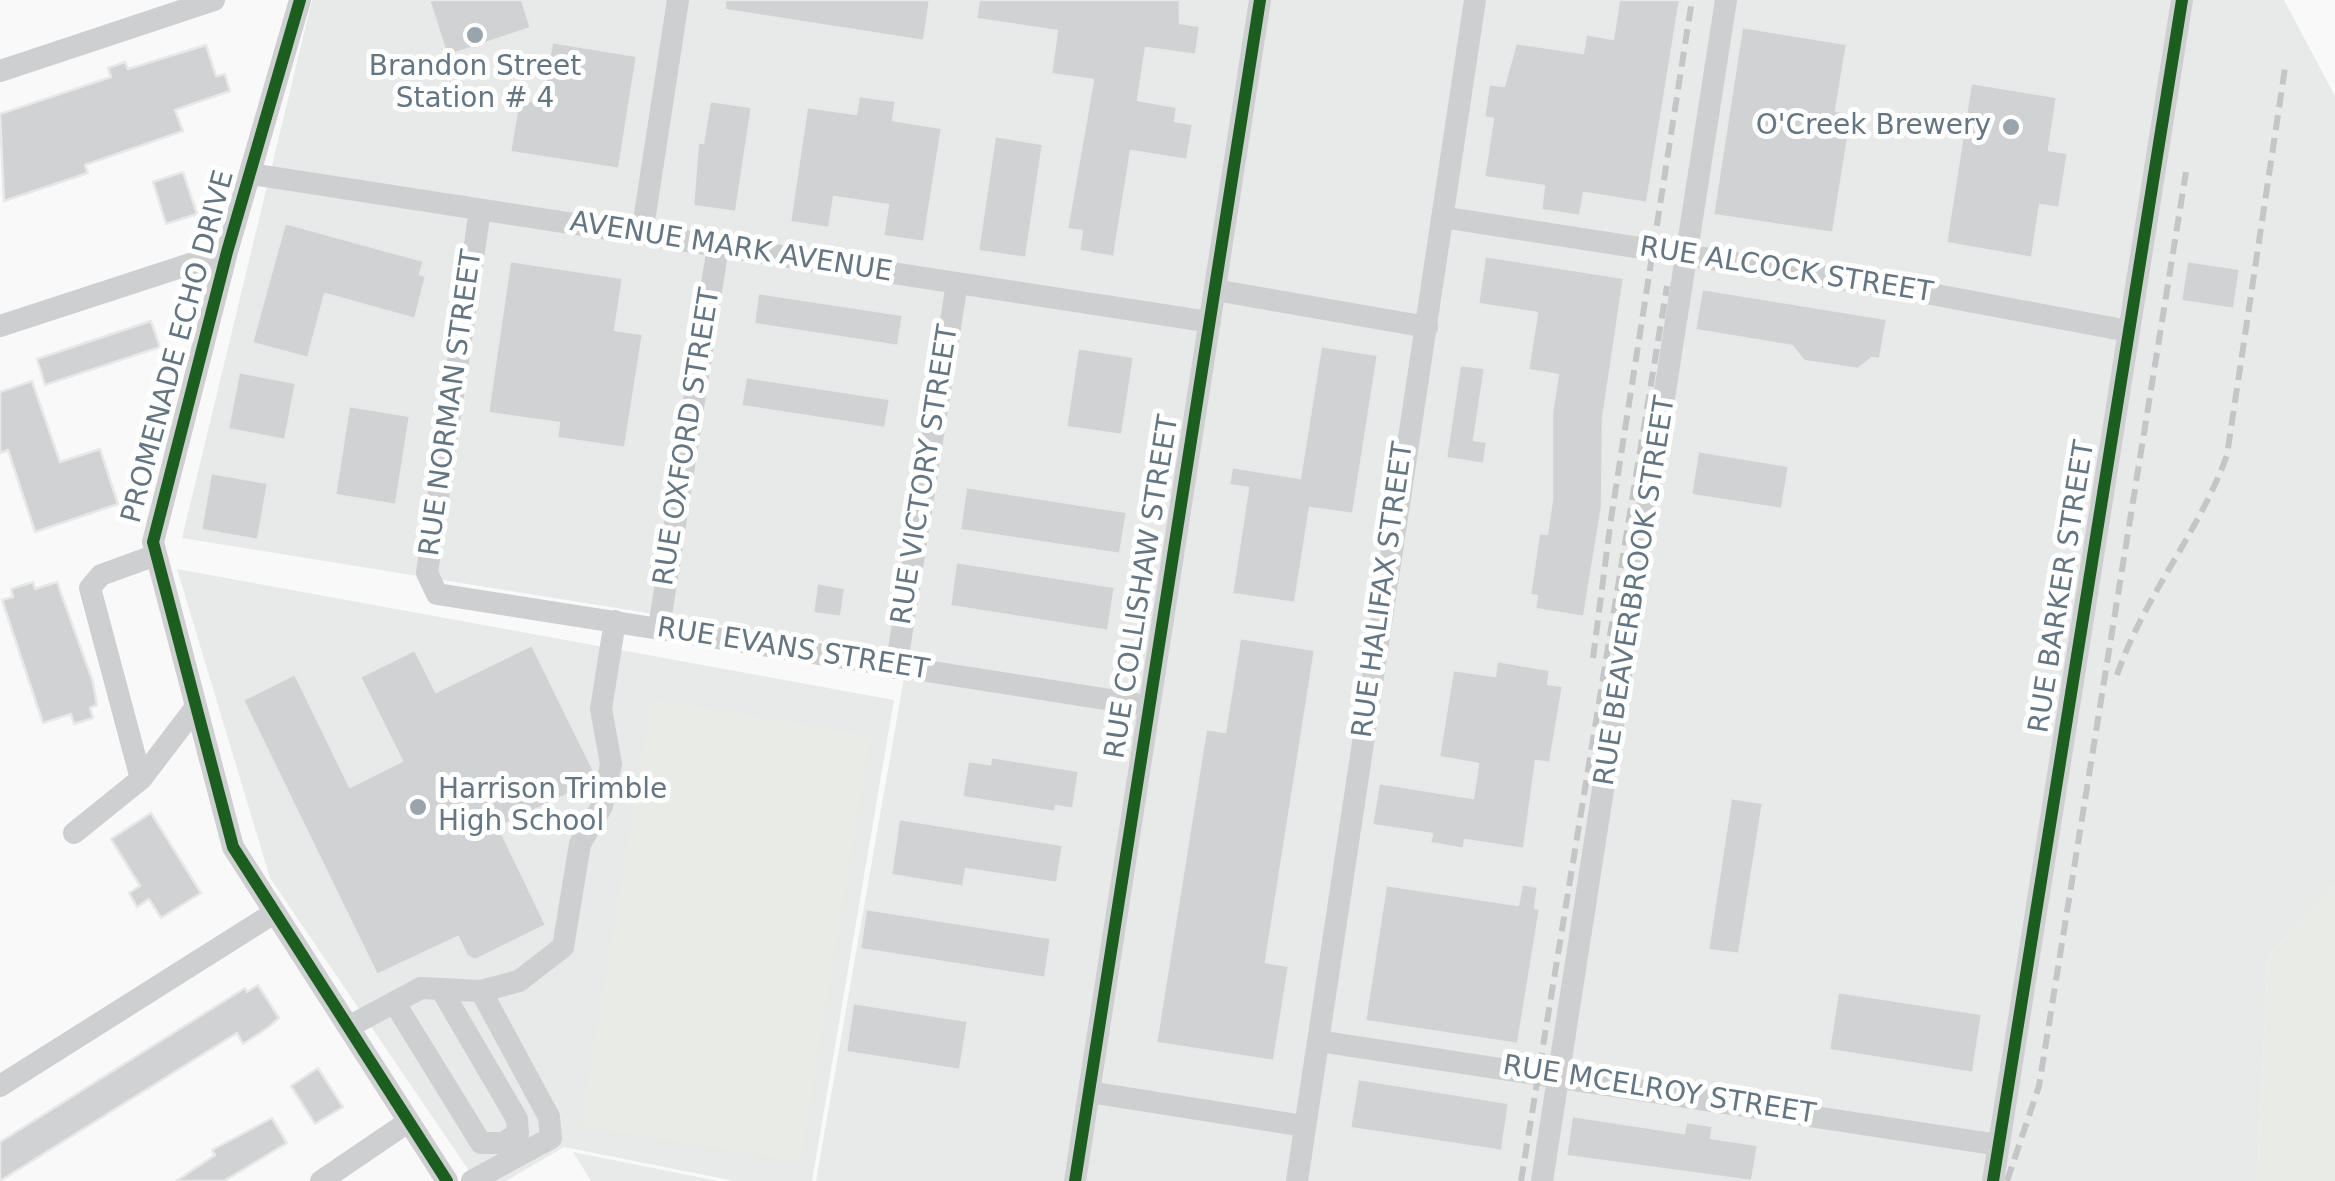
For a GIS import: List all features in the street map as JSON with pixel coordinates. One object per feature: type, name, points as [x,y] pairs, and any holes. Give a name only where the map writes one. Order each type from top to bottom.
[{"type":"street","name":"PROMENADE ECHO DRIVE","points":[[300,0],[227,252],[153,542],[233,847],[447,1181]]},
{"type":"street","points":[[642,234],[678,0]]},
{"type":"street","name":"RUE COLLISHAW STREET","points":[[1075,1181],[1260,0]]},
{"type":"street","name":"RUE HALIFAX STREET","points":[[1296,1181],[1475,0]]},
{"type":"street","name":"RUE BEAVERBROOK STREET","points":[[1542,1181],[1726,0]]},
{"type":"street","name":"RUE BARKER STREET","points":[[1993,1181],[2182,0]]},
{"type":"street","points":[[0,71],[200,2]]},
{"type":"street","name":"AVENUE MARK AVENUE","points":[[252,174],[1210,322]]},
{"type":"street","name":"RUE NORMAN STREET","points":[[438,594],[427,573],[480,210]]},
{"type":"street","name":"RUE ALCOCK STREET","points":[[1442,217],[2128,330]]},
{"type":"street","name":"RUE OXFORD STREET","points":[[658,628],[718,246]]},
{"type":"street","points":[[0,326],[227,252]]},
{"type":"street","name":"RUE VICTORY STREET","points":[[896,668],[958,283]]},
{"type":"street","points":[[1215,290],[1427,327]]},
{"type":"street","points":[[141,778],[90,588],[101,575],[156,556]]},
{"type":"street","name":"RUE EVANS STREET","points":[[438,594],[1150,706]]},
{"type":"street","points":[[350,1026],[421,988],[481,991],[519,980],[563,947],[580,844],[602,806],[611,764],[600,709],[615,621]]},
{"type":"street","points":[[74,833],[141,778],[196,708]]},
{"type":"street","points":[[2,1079],[274,914]]},
{"type":"street","points":[[394,1002],[481,1143],[503,1144],[518,1134],[517,1119],[441,989]]},
{"type":"street","points":[[472,1181],[551,1138],[549,1117],[481,991]]},
{"type":"street","name":"RUE MCELROY STREET","points":[[1318,1041],[1560,1075],[1999,1146]]},
{"type":"street","points":[[1089,1092],[1304,1126]]},
{"type":"street","points":[[321,1181],[408,1122]]},
{"type":"shaded area","points":[[312,0],[2284,0],[2335,96],[2335,884],[2268,956],[2257,1181],[816,1181],[908,655],[182,538]]},
{"type":"shaded area","points":[[177,569],[894,700],[812,1181],[734,1181],[564,1147],[506,1181],[476,1181],[270,878]]},
{"type":"shaded area","points":[[651,699],[871,736],[801,1162],[580,1126]]},
{"type":"shaded area","points":[[2335,884],[2335,1181],[2257,1181],[2268,956]]},
{"type":"shaded area","points":[[573,1152],[718,1181],[591,1181]]},
{"type":"building","name":"Brandon Street Station # 4","points":[[429,0],[522,0],[531,28],[447,56]]},
{"type":"building","points":[[725,0],[930,0],[924,41],[725,10]]},
{"type":"building","points":[[979,0],[1180,0],[1180,23],[1200,26],[1196,55],[1146,48],[1138,100],[1177,107],[1175,121],[1193,124],[1187,160],[1131,151],[1114,257],[1079,251],[1082,231],[1067,229],[1093,80],[1051,74],[1057,31],[976,19]]},
{"type":"building","points":[[1619,0],[1680,0],[1647,203],[1584,193],[1580,216],[1541,210],[1544,186],[1484,177],[1493,119],[1484,117],[1489,84],[1504,86],[1516,43],[1583,53],[1586,34],[1613,39]]},
{"type":"building","points":[[1742,27],[1847,44],[1836,111],[1852,113],[1833,233],[1713,215]]},
{"type":"building","points":[[552,42],[637,56],[619,169],[510,152],[519,99],[542,103]]},
{"type":"building","points":[[206,45],[216,76],[225,74],[230,91],[175,110],[183,131],[85,165],[88,173],[4,201],[0,114],[111,77],[108,68],[125,62],[128,69]]},
{"type":"building","points":[[1971,83],[2057,97],[2049,150],[2068,153],[2059,208],[2040,205],[2032,258],[1946,243]]},
{"type":"building","points":[[859,96],[896,101],[893,120],[942,128],[924,242],[883,236],[888,205],[834,197],[829,228],[790,222],[807,107],[856,114]]},
{"type":"building","points":[[710,101],[752,107],[736,212],[693,206],[698,142],[703,143]]},
{"type":"building","points":[[995,136],[1043,144],[1026,258],[978,251]]},
{"type":"building","points":[[183,172],[197,214],[166,224],[153,182]]},
{"type":"building","points":[[285,223],[424,261],[420,274],[426,276],[415,319],[325,294],[308,358],[252,343]]},
{"type":"building","points":[[1485,256],[1624,278],[1603,419],[1602,507],[1584,617],[1535,609],[1537,596],[1530,595],[1539,533],[1547,534],[1552,499],[1552,412],[1558,375],[1528,370],[1537,313],[1478,304]]},
{"type":"building","points":[[510,261],[623,278],[615,330],[643,334],[625,448],[557,438],[559,423],[488,413]]},
{"type":"building","points":[[2187,261],[2240,269],[2234,309],[2181,301]]},
{"type":"building","points":[[1702,289],[1887,319],[1880,359],[1872,358],[1858,369],[1804,361],[1792,346],[1695,330]]},
{"type":"building","points":[[758,293],[903,315],[898,346],[754,324]]},
{"type":"building","points":[[151,321],[160,347],[45,385],[37,359]]},
{"type":"building","points":[[1321,346],[1378,355],[1353,514],[1310,508],[1295,603],[1232,594],[1248,488],[1229,485],[1232,467],[1300,478]]},
{"type":"building","points":[[1078,348],[1134,357],[1122,435],[1066,427]]},
{"type":"building","points":[[1460,365],[1485,368],[1474,440],[1487,442],[1484,464],[1446,458]]},
{"type":"building","points":[[239,372],[296,383],[285,440],[228,429]]},
{"type":"building","points":[[746,377],[890,399],[885,428],[741,406]]},
{"type":"building","points":[[32,381],[60,462],[100,449],[118,504],[35,532],[8,450],[0,453],[0,392]]},
{"type":"building","points":[[349,406],[410,416],[396,505],[335,495]]},
{"type":"building","points":[[1698,451],[1789,466],[1782,509],[1691,495]]},
{"type":"building","points":[[211,473],[268,483],[258,540],[201,530]]},
{"type":"building","points":[[966,487],[1127,512],[1120,554],[960,530]]},
{"type":"building","points":[[956,562],[1115,587],[1108,631],[950,606]]},
{"type":"building","points":[[33,582],[35,589],[57,582],[93,682],[97,705],[90,708],[93,718],[74,724],[71,714],[43,723],[2,600],[13,597],[11,589]]},
{"type":"building","points":[[817,583],[845,588],[841,617],[813,613]]},
{"type":"building","points":[[1240,638],[1315,650],[1266,962],[1289,966],[1274,1061],[1156,1043],[1206,729],[1225,732]]},
{"type":"building","name":"Harrison Trimble High School","points":[[532,645],[594,771],[592,783],[499,827],[546,925],[475,960],[467,956],[458,937],[377,975],[243,700],[295,674],[350,787],[402,761],[360,677],[415,650],[436,692]]},
{"type":"building","points":[[1497,661],[1550,670],[1548,684],[1563,686],[1550,763],[1536,761],[1524,849],[1465,840],[1464,849],[1430,843],[1432,834],[1372,825],[1379,783],[1473,798],[1478,764],[1439,757],[1453,670],[1495,676]]},
{"type":"building","points":[[991,757],[1079,771],[1073,809],[1056,806],[1055,812],[962,797],[968,761],[990,764]]},
{"type":"building","points":[[1731,798],[1763,803],[1739,954],[1708,950]]},
{"type":"building","points":[[151,813],[201,893],[161,918],[149,899],[137,907],[129,893],[140,886],[111,839]]},
{"type":"building","points":[[899,819],[1063,845],[1057,883],[966,869],[963,887],[891,875]]},
{"type":"building","points":[[1522,884],[1538,887],[1535,908],[1540,909],[1518,1044],[1365,1021],[1386,885],[1518,905]]},
{"type":"building","points":[[866,909],[1051,938],[1045,978],[860,949]]},
{"type":"building","points":[[258,985],[279,1018],[269,1027],[243,1044],[237,1033],[0,1181],[0,1142],[245,988],[247,992]]},
{"type":"building","points":[[1838,992],[1982,1014],[1973,1073],[1829,1050]]},
{"type":"building","points":[[853,1003],[968,1021],[960,1070],[846,1052]]},
{"type":"building","points":[[318,1068],[343,1107],[315,1124],[291,1086]]},
{"type":"building","points":[[1358,1079],[1509,1103],[1502,1151],[1350,1128]]},
{"type":"building","points":[[1572,1116],[1684,1133],[1686,1122],[1713,1126],[1711,1138],[1758,1145],[1752,1181],[1566,1156]]},
{"type":"building","points":[[272,1118],[287,1143],[224,1181],[176,1181],[215,1155],[212,1150]]},
{"type":"railway","points":[[1593,658],[1692,0]]},
{"type":"railway","points":[[2117,675],[2128,646],[2202,511],[2227,455],[2285,68]]},
{"type":"railway","points":[[2007,1181],[2039,1086],[2186,172]]},
{"type":"railway","points":[[1521,1181],[1667,286]]},
{"type":"cycle path","points":[[300,0],[227,252],[153,542],[233,847],[447,1181]]},
{"type":"cycle path","points":[[1075,1181],[1260,0]]},
{"type":"cycle path","points":[[1993,1181],[2182,0]]},
{"type":"place","name":"Brandon Street Station # 4","points":[[475,35]]},
{"type":"place","name":"O'Creek Brewery","points":[[2011,127]]},
{"type":"place","name":"Harrison Trimble High School","points":[[418,807]]}]
